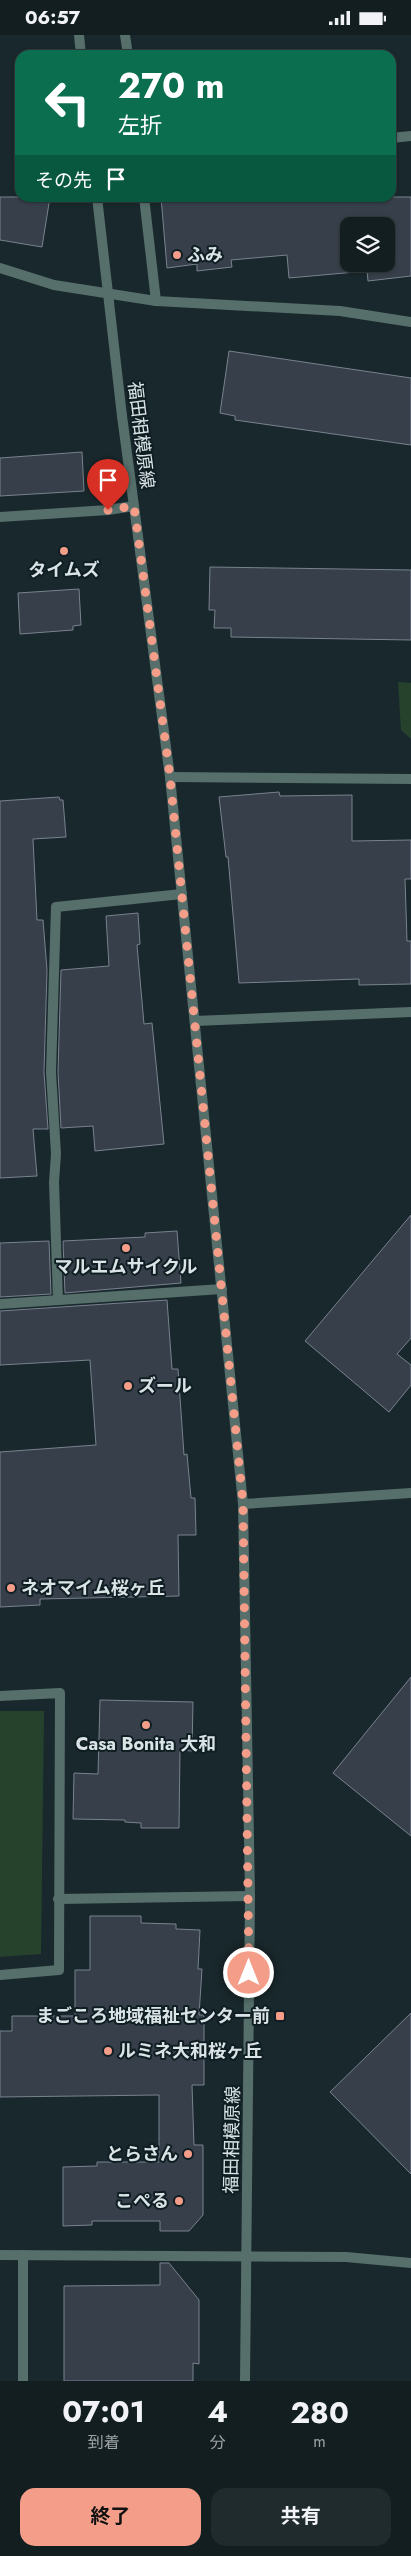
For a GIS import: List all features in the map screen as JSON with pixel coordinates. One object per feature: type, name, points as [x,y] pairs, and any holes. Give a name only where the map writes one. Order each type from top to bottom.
[{"type":"street","points":[[78,35],[80,50]]},
{"type":"street","points":[[125,35],[127,50]]},
{"type":"street","points":[[396,138],[411,136]]},
{"type":"street","name":"福田相模原線","points":[[98,202],[122,416],[170,777],[243,1503],[250,1896],[245,2381]]},
{"type":"street","points":[[145,202],[156,301]]},
{"type":"street","points":[[0,268],[54,285],[156,301],[340,311],[411,322]]},
{"type":"street","points":[[0,517],[108,510],[134,506]]},
{"type":"street","points":[[170,777],[411,779]]},
{"type":"street","points":[[58,1301],[54,1182],[56,1154],[51,1072],[56,907],[182,894]]},
{"type":"street","points":[[195,1021],[411,1012]]},
{"type":"street","points":[[0,1304],[222,1289]]},
{"type":"street","points":[[243,1503],[411,1493]]},
{"type":"street","points":[[0,1696],[60,1693],[59,1970],[0,1975]]},
{"type":"street","points":[[58,1899],[250,1896]]},
{"type":"street","points":[[0,2255],[346,2257],[411,2263]]},
{"type":"street","points":[[23,2255],[23,2381]]},
{"type":"green space","points":[[398,682],[411,683],[411,739],[401,730]]},
{"type":"green space","points":[[0,1711],[44,1711],[41,1954],[0,1957]]},
{"type":"building","points":[[0,197],[15,197],[15,202],[49,202],[42,247],[0,240]]},
{"type":"building","points":[[396,197],[411,197],[411,276],[368,281],[367,272],[395,272],[395,217],[340,217],[340,272],[356,272],[289,278],[287,255],[231,260],[232,267],[197,271],[197,264],[167,268],[161,202],[396,202]]},
{"type":"building","points":[[229,351],[411,378],[411,445],[235,420],[235,416],[220,413]]},
{"type":"building","points":[[82,452],[84,491],[0,496],[0,458]]},
{"type":"building","points":[[210,567],[411,570],[411,640],[231,637],[231,628],[214,628],[215,610],[209,610]]},
{"type":"building","points":[[79,589],[81,625],[73,626],[73,630],[20,634],[18,593]]},
{"type":"building","points":[[279,792],[280,796],[352,795],[352,841],[411,840],[411,879],[405,879],[407,941],[411,941],[411,984],[359,985],[359,979],[239,983],[228,857],[226,857],[219,797]]},
{"type":"building","points":[[59,797],[60,800],[63,800],[66,837],[33,839],[37,920],[43,920],[47,970],[44,1072],[48,1129],[33,1129],[37,1176],[0,1178],[0,801]]},
{"type":"building","points":[[138,913],[140,944],[137,945],[144,1024],[152,1023],[164,1144],[95,1151],[93,1126],[61,1128],[58,1072],[61,970],[109,966],[106,916]]},
{"type":"building","points":[[411,1215],[411,1338],[397,1354],[411,1365],[411,1385],[389,1412],[305,1341]]},
{"type":"building","points":[[177,1231],[181,1283],[65,1293],[63,1241],[145,1237],[145,1233]]},
{"type":"building","points":[[49,1241],[51,1294],[0,1297],[0,1243]]},
{"type":"building","points":[[167,1300],[172,1369],[178,1369],[184,1455],[187,1454],[191,1498],[195,1498],[196,1535],[178,1535],[179,1596],[40,1599],[40,1605],[0,1607],[0,1452],[96,1445],[90,1360],[0,1365],[0,1311]]},
{"type":"building","points":[[411,1677],[411,1836],[333,1773]]},
{"type":"building","points":[[100,1700],[193,1702],[192,1751],[180,1750],[179,1828],[141,1828],[141,1823],[125,1822],[125,1820],[73,1819],[74,1773],[98,1774]]},
{"type":"building","points":[[90,1916],[141,1916],[141,1923],[176,1924],[176,1929],[200,1930],[198,1969],[202,1969],[199,2015],[204,2015],[204,2085],[192,2085],[194,2145],[203,2145],[203,2215],[189,2231],[160,2231],[160,2221],[92,2221],[92,2225],[63,2226],[63,2167],[97,2166],[97,2162],[159,2162],[159,2095],[0,2097],[0,2031],[12,2031],[12,2016],[75,2016],[75,1970],[90,1970]]},
{"type":"building","points":[[411,2013],[411,2174],[330,2092]]},
{"type":"building","points":[[160,2263],[169,2263],[199,2300],[199,2364],[193,2363],[193,2381],[64,2381],[64,2286],[160,2285]]},
{"type":"place","name":"ふみ","points":[[177,255]]},
{"type":"place","name":"タイムズ","points":[[64,551]]},
{"type":"place","name":"マルエムサイクル","points":[[126,1248]]},
{"type":"place","name":"ズール","points":[[128,1386]]},
{"type":"place","name":"ネオマイム桜ヶ丘","points":[[11,1588]]},
{"type":"place","name":"Casa Bonita 大和","points":[[146,1725]]},
{"type":"place","name":"まごころ地域福祉センター前","points":[[280,2016]]},
{"type":"place","name":"ルミネ大和桜ヶ丘","points":[[108,2051]]},
{"type":"place","name":"とらさん","points":[[188,2154]]},
{"type":"place","name":"こぺる","points":[[179,2201]]},
{"type":"route","points":[[108,510],[134,506],[170,777],[243,1503],[250,1876],[249,1973]]}]
